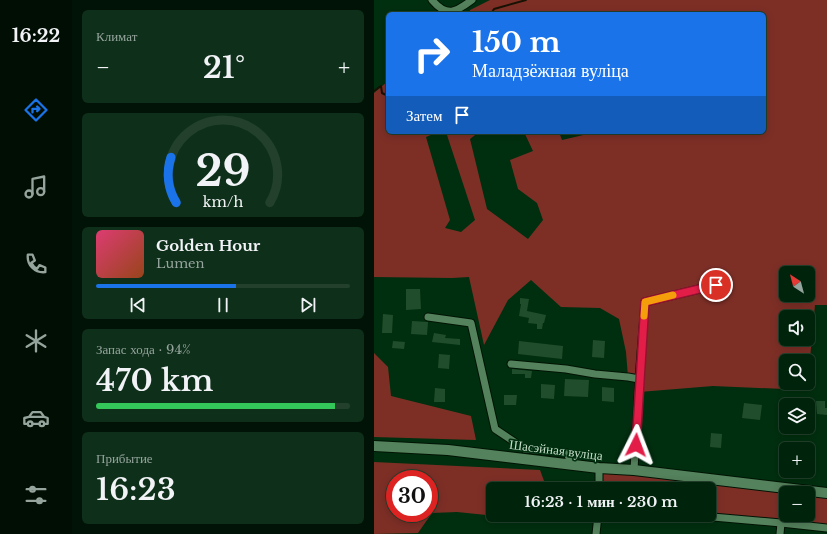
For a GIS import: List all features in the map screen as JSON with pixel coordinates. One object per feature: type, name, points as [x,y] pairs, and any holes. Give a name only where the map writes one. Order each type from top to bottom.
[{"type":"main road","name":"Шасэйная вуліца","points":[[374,446],[448,450],[827,493]]},
{"type":"street","points":[[432,0],[438,7],[448,12],[462,8],[472,0]]},
{"type":"street","points":[[634,470],[645,302],[716,285]]},
{"type":"street","points":[[428,317],[471,323],[495,429],[526,449],[567,453],[572,465]]},
{"type":"street","points":[[511,364],[566,369],[639,379]]},
{"type":"street","points":[[599,468],[600,482]]},
{"type":"street","points":[[716,517],[827,528]]},
{"type":"street","points":[[596,534],[597,522]]},
{"type":"street","points":[[780,534],[781,523]]},
{"type":"shaded area","points":[[490,0],[827,0],[827,305],[815,305],[815,310],[779,310],[779,346],[811,346],[810,354],[779,354],[779,389],[713,386],[639,392],[639,379],[628,377],[626,352],[619,319],[600,308],[561,307],[531,280],[508,300],[484,345],[469,277],[374,277],[374,93],[386,83],[386,134],[433,134],[426,137],[450,220],[445,228],[461,232],[475,220],[447,134],[476,134],[470,139],[487,209],[528,239],[543,220],[537,203],[518,189],[510,160],[533,151],[525,134],[560,134],[562,140],[588,134],[766,134],[766,12],[470,12],[470,10]]},
{"type":"shaded area","points":[[374,353],[388,367],[391,396],[471,416],[476,440],[374,437]]},
{"type":"shaded area","points":[[374,462],[540,470],[544,482],[486,482],[486,515],[457,512],[438,513],[438,470],[386,470],[386,522],[426,522],[418,533],[374,534]]},
{"type":"shaded area","points":[[599,468],[779,488],[779,522],[815,522],[815,492],[827,493],[827,528],[716,516],[716,482],[599,482]]},
{"type":"building","points":[[406,289],[420,289],[421,309],[406,310]]},
{"type":"building","points":[[520,298],[529,299],[527,311],[546,315],[542,329],[537,329],[537,324],[528,323],[529,318],[519,316],[521,304]]},
{"type":"building","points":[[383,314],[393,315],[392,333],[382,333]]},
{"type":"building","points":[[412,321],[428,322],[427,335],[411,334]]},
{"type":"building","points":[[434,333],[446,335],[445,338],[460,339],[460,345],[432,342]]},
{"type":"building","points":[[593,340],[605,341],[604,358],[592,357]]},
{"type":"building","points":[[393,341],[405,342],[404,349],[392,348]]},
{"type":"building","points":[[519,341],[563,346],[562,359],[518,354]]},
{"type":"building","points":[[439,354],[450,355],[449,369],[438,368]]},
{"type":"building","points":[[512,369],[532,371],[531,378],[525,378],[525,374],[512,374]]},
{"type":"building","points":[[565,379],[589,380],[588,397],[564,396]]},
{"type":"building","points":[[541,384],[555,385],[554,399],[541,398]]},
{"type":"building","points":[[602,387],[614,388],[614,402],[602,401]]},
{"type":"building","points":[[435,388],[445,389],[445,402],[434,402]]},
{"type":"building","points":[[504,395],[517,395],[516,405],[504,405]]},
{"type":"building","points":[[816,401],[825,401],[827,415],[817,414]]},
{"type":"building","points":[[744,403],[762,405],[760,420],[742,418]]},
{"type":"building","points":[[711,433],[722,434],[721,448],[710,447]]},
{"type":"waterway","points":[[492,12],[494,9],[526,0]]},
{"type":"waterway","points":[[374,91],[381,86],[382,93],[386,95]]},
{"type":"slow traffic","points":[[644,316],[645,302],[673,295]]},
{"type":"route","points":[[636,445],[645,302],[716,285]]}]
